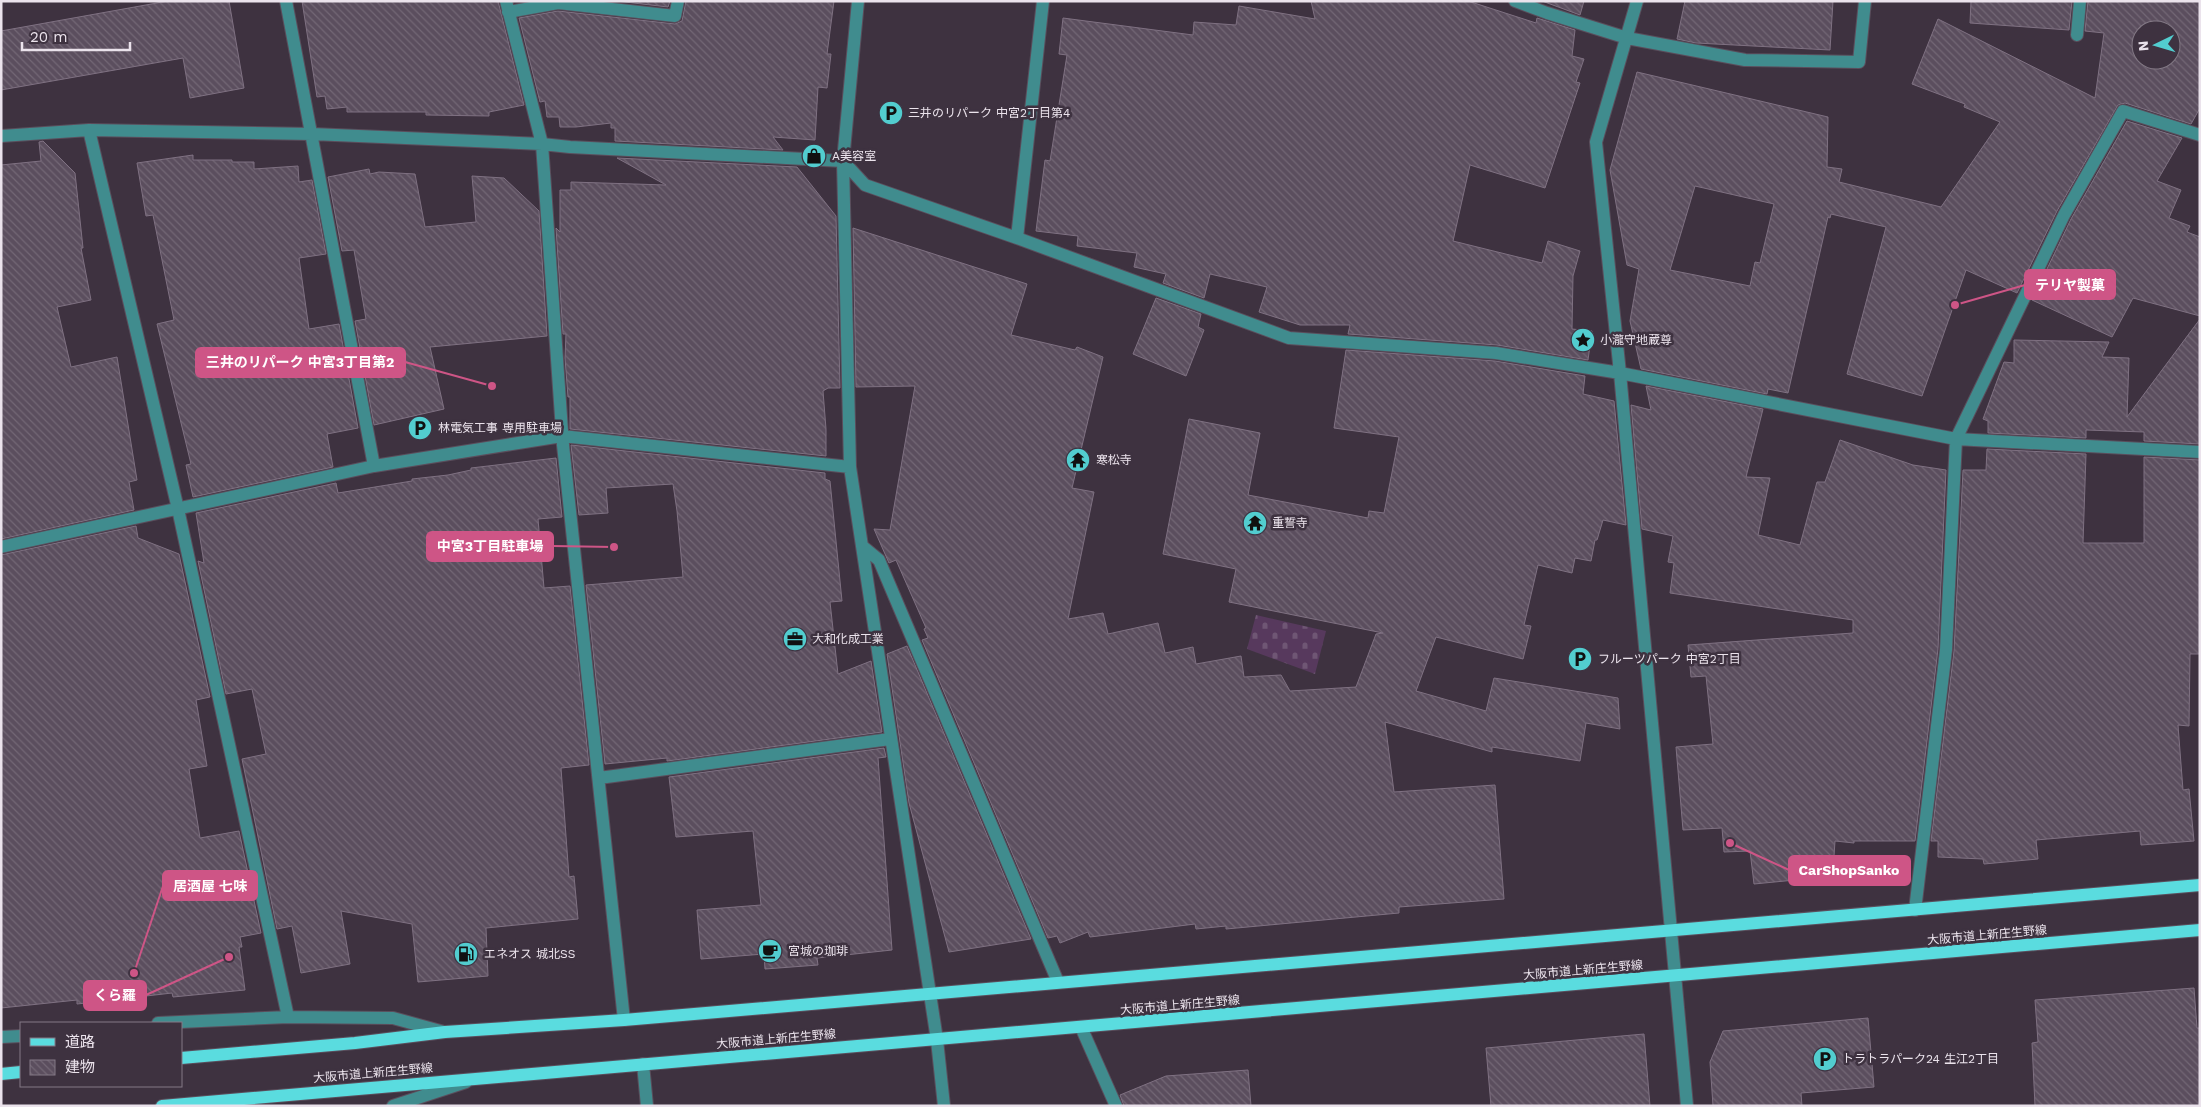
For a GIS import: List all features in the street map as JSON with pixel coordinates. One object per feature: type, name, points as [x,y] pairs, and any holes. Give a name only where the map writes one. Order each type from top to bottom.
[{"type":"main road","points":[[182,1058],[355,1043],[445,1032],[624,1020],[2200,885]]},
{"type":"main road","name":"大阪市道上新庄生野線","points":[[162,1106],[2200,930]]},
{"type":"main road","points":[[1,1074],[20,1072]]},
{"type":"street","points":[[286,1],[374,466]]},
{"type":"street","points":[[624,1020],[562,436],[542,144],[507,7],[558,3],[675,16],[678,1]]},
{"type":"street","points":[[858,1],[844,161],[850,467],[937,1040],[944,1106]]},
{"type":"street","points":[[1017,238],[1043,1]]},
{"type":"street","points":[[1515,1],[1627,38],[1745,60],[1858,62],[1865,1]]},
{"type":"street","points":[[1637,1],[1596,142],[1620,373],[1686,1106]]},
{"type":"street","points":[[2077,35],[2080,1]]},
{"type":"street","points":[[1915,910],[1946,650],[1956,439],[2064,215],[2123,111],[2200,135]]},
{"type":"street","points":[[89,130],[178,509],[288,1017]]},
{"type":"street","points":[[1,136],[89,130],[312,134],[542,144],[844,161],[865,185],[1017,238],[1289,338],[1496,352],[1620,373],[1956,439],[2200,452]]},
{"type":"street","points":[[1,547],[374,466],[562,436],[850,467]]},
{"type":"street","points":[[862,546],[879,560],[1058,982]]},
{"type":"street","points":[[598,778],[890,739]]},
{"type":"street","points":[[180,1022],[288,1017],[393,1018],[445,1032]]},
{"type":"street","points":[[1081,1027],[1116,1106]]},
{"type":"street","points":[[1,1037],[20,1036]]},
{"type":"street","points":[[643,1064],[647,1106]]},
{"type":"street","points":[[393,1106],[480,1078]]},
{"type":"green space","points":[[1256,615],[1326,631],[1315,674],[1247,649]]},
{"type":"building","points":[[168,1],[229,1],[244,88],[190,98],[183,58],[1,90],[1,31]]},
{"type":"building","points":[[302,1],[498,1],[524,105],[489,112],[489,116],[426,115],[426,112],[347,112],[347,107],[327,109],[325,96],[317,97]]},
{"type":"building","points":[[616,1],[670,1],[668,7]]},
{"type":"building","points":[[686,1],[834,1],[827,54],[831,54],[827,88],[818,87],[815,140],[773,137],[783,150],[615,141],[615,128],[611,128],[611,123],[560,127],[559,117],[547,117],[545,101],[540,102],[519,18],[558,11],[675,24],[682,21]]},
{"type":"building","points":[[1311,1],[1468,1],[1536,23],[1537,18],[1575,30],[1572,56],[1584,59],[1576,82],[1580,83],[1545,188],[1470,165],[1453,241],[1542,263],[1548,241],[1580,251],[1573,276],[1572,329],[1592,331],[1588,360],[1497,345],[1348,334],[1350,325],[1300,325],[1259,312],[1267,287],[1210,274],[1204,298],[1163,283],[1166,274],[1134,267],[1137,253],[1077,246],[1078,236],[1036,231],[1045,160],[1050,161],[1067,55],[1059,54],[1063,18],[1193,35],[1194,22],[1236,25],[1239,6],[1315,19]]},
{"type":"building","points":[[1542,1],[1584,1],[1580,15]]},
{"type":"building","points":[[1685,1],[1833,1],[1830,50],[1696,43],[1677,39]]},
{"type":"building","points":[[1971,1],[2072,1],[2069,30],[1970,23]]},
{"type":"building","points":[[2088,1],[2200,1],[2200,108],[2191,124],[2125,103],[2118,105],[2057,211],[2017,293],[1966,270],[1922,396],[1847,374],[1886,227],[1831,214],[1830,218],[1828,217],[1788,393],[1768,389],[1767,394],[1641,369],[1630,321],[1639,269],[1627,265],[1610,170],[1637,72],[1828,117],[1827,167],[1842,169],[1839,182],[1941,207],[2000,122],[1964,107],[1965,104],[1912,84],[1938,19],[2095,98],[2104,33],[2085,31]],"holes":[[[1695,186],[1774,204],[1760,263],[1755,262],[1750,286],[1670,270]]]},
{"type":"building","points":[[2127,121],[2182,138],[2157,181],[2181,190],[2169,218],[2190,226],[2187,232],[2200,237],[2200,316],[2133,298],[2112,337],[2032,300],[2071,219]]},
{"type":"building","points":[[43,141],[75,173],[83,248],[81,248],[91,300],[57,307],[71,367],[117,357],[137,480],[129,482],[134,510],[1,539],[1,165],[41,161],[39,142]]},
{"type":"building","points":[[193,155],[193,160],[254,162],[254,169],[298,166],[299,182],[312,180],[326,254],[299,258],[309,329],[339,324],[358,428],[327,434],[333,467],[193,497],[186,465],[191,464],[157,324],[174,320],[153,215],[146,216],[137,163]]},
{"type":"building","points":[[617,158],[797,167],[836,216],[840,388],[828,388],[823,391],[826,456],[570,429],[570,397],[568,397],[565,358],[566,334],[563,334],[556,228],[560,232],[560,190],[571,190],[571,182],[666,185]]},
{"type":"building","points":[[369,169],[370,174],[379,172],[415,174],[425,227],[476,222],[472,176],[504,178],[539,211],[547,336],[430,347],[444,409],[374,425],[355,321],[366,319],[354,250],[342,251],[328,177]]},
{"type":"building","points":[[853,228],[1027,284],[1011,335],[1075,350],[1077,347],[1103,357],[1072,488],[1094,492],[1068,619],[1103,613],[1108,634],[1158,623],[1165,653],[1193,647],[1196,664],[1241,656],[1244,677],[1281,675],[1290,691],[1356,687],[1376,634],[1383,633],[1229,602],[1236,569],[1163,554],[1189,419],[1260,433],[1248,495],[1368,518],[1369,511],[1384,513],[1399,437],[1334,428],[1346,350],[1495,361],[1585,376],[1583,394],[1614,401],[1626,525],[1603,520],[1597,540],[1595,540],[1591,561],[1575,558],[1572,573],[1538,565],[1524,625],[1531,626],[1523,659],[1436,637],[1416,691],[1486,711],[1494,678],[1618,698],[1620,729],[1586,723],[1580,761],[1492,747],[1492,752],[1385,722],[1394,792],[1495,785],[1504,899],[1399,907],[1399,913],[1226,929],[1226,926],[1196,929],[1195,924],[1090,937],[1088,932],[1060,943],[1057,936],[1048,938],[922,640],[928,638],[924,629],[926,628],[896,560],[889,563],[874,529],[890,530],[915,386],[856,387]]},
{"type":"building","points":[[1156,298],[1201,314],[1198,327],[1204,330],[1186,376],[1133,354]]},
{"type":"building","points":[[2200,319],[2200,444],[2144,441],[2144,432],[2086,430],[2086,438],[1988,433],[1988,421],[1983,419],[2004,362],[2014,363],[2014,340],[2109,342],[2102,357],[2129,358],[2127,417]]},
{"type":"building","points":[[1646,386],[1763,409],[1746,477],[1770,478],[1758,535],[1800,545],[1817,482],[1825,482],[1840,440],[1913,465],[1946,470],[1938,649],[1915,841],[1854,841],[1854,843],[1835,841],[1833,871],[1794,873],[1795,880],[1754,884],[1750,851],[1724,852],[1722,828],[1683,830],[1676,747],[1713,744],[1706,676],[1691,677],[1688,645],[1853,633],[1853,620],[1670,593],[1674,563],[1668,562],[1673,536],[1642,529],[1631,405],[1651,410]]},
{"type":"building","points":[[571,445],[825,473],[825,479],[830,481],[842,601],[830,602],[838,674],[871,661],[882,732],[667,761],[667,758],[605,764],[586,585],[683,577],[677,511],[673,484],[606,488],[608,513],[579,515]]},
{"type":"building","points":[[1987,449],[2086,454],[2083,543],[2144,543],[2144,457],[2200,460],[2200,654],[2190,654],[2189,726],[2178,725],[2183,790],[2189,789],[2194,841],[2141,845],[2140,831],[2036,840],[2038,859],[1984,864],[1983,859],[1938,857],[1938,841],[1931,841],[1954,651],[1963,470],[1986,470]]},
{"type":"building","points":[[556,458],[562,517],[538,519],[544,588],[570,586],[589,765],[561,768],[569,877],[574,876],[578,919],[486,928],[488,976],[418,982],[412,924],[341,911],[350,964],[301,973],[292,926],[277,929],[242,759],[266,754],[252,689],[226,694],[198,561],[204,563],[196,513],[336,483],[338,493],[412,481],[412,479],[448,475],[471,470],[471,468]]},
{"type":"building","points":[[136,526],[138,538],[179,554],[210,697],[196,700],[207,766],[189,769],[200,838],[239,831],[261,933],[240,937],[242,947],[239,947],[245,990],[173,997],[172,993],[77,1004],[77,1000],[1,1008],[1,555]]},
{"type":"building","points":[[907,646],[1031,939],[949,952],[909,803],[887,654]]},
{"type":"building","points":[[884,748],[886,757],[878,758],[892,950],[817,958],[818,965],[765,969],[764,954],[701,959],[697,910],[761,905],[753,831],[676,837],[669,777]]},
{"type":"building","points":[[2194,988],[2197,1028],[2200,1028],[2200,1106],[2035,1106],[2032,1043],[2038,1042],[2035,1000]]},
{"type":"building","points":[[1868,1018],[1874,1087],[1801,1093],[1802,1106],[1713,1106],[1710,1062],[1723,1031]]},
{"type":"building","points":[[1644,1034],[1650,1106],[1491,1106],[1486,1048]]},
{"type":"building","points":[[1248,1070],[1251,1106],[1124,1106],[1120,1095],[1166,1076]]},
{"type":"place","name":"三井のリパーク 中宮2丁目第4","points":[[891,113]]},
{"type":"place","name":"A美容室","points":[[814,156]]},
{"type":"place","name":"テリヤ製菓","points":[[1955,305]]},
{"type":"place","name":"小瀧守地蔵尊","points":[[1583,340]]},
{"type":"place","name":"三井のリパーク 中宮3丁目第2","points":[[492,386]]},
{"type":"place","name":"林電気工事 専用駐車場","points":[[420,428]]},
{"type":"place","name":"寒松寺","points":[[1078,460]]},
{"type":"place","name":"重誓寺","points":[[1255,523]]},
{"type":"place","name":"中宮3丁目駐車場","points":[[614,547]]},
{"type":"place","name":"大和化成工業","points":[[795,639]]},
{"type":"place","name":"フルーツパーク 中宮2丁目","points":[[1580,659]]},
{"type":"place","name":"CarShopSanko","points":[[1730,843]]},
{"type":"place","name":"宮城の珈琲","points":[[770,951]]},
{"type":"place","name":"エネオス 城北SS","points":[[466,954]]},
{"type":"place","name":"くら羅","points":[[229,957]]},
{"type":"place","name":"居酒屋 七味","points":[[134,973]]},
{"type":"place","name":"トラトラパーク24 生江2丁目","points":[[1825,1059]]}]
